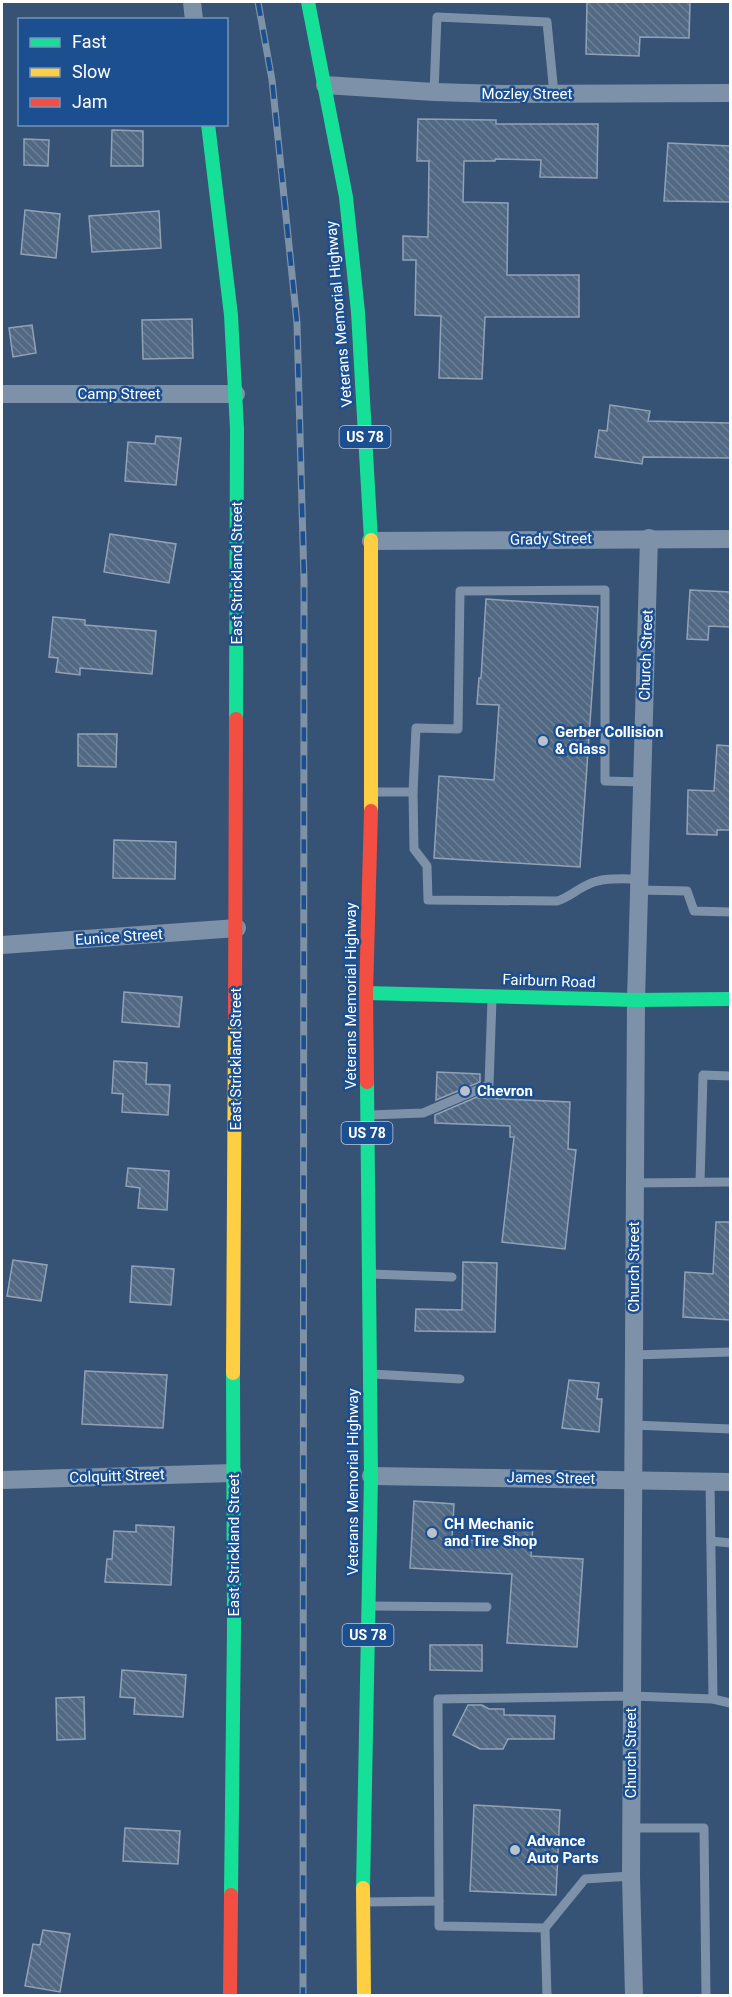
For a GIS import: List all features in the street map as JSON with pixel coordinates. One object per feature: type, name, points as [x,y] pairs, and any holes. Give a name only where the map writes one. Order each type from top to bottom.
[{"type":"main road","name":"Veterans Memorial Highway","points":[[308,2],[346,197],[358,312],[371,541],[371,792],[366,993],[371,1476],[363,1902],[364,1995]]},
{"type":"main road","name":"East Strickland Street","points":[[208,126],[230,305],[236,394],[237,928],[230,1995]]},
{"type":"main road","name":"Fairburn Road","points":[[366,993],[636,1000],[730,999]]},
{"type":"street","points":[[192,2],[194,18]]},
{"type":"street","name":"Mozley Street","points":[[325,85],[434,92],[730,93]]},
{"type":"street","name":"Camp Street","points":[[2,394],[236,394]]},
{"type":"street","name":"Church Street","points":[[634,1995],[631,1828],[636,1000],[650,538]]},
{"type":"street","name":"Grady Street","points":[[371,541],[730,539]]},
{"type":"street","name":"Eunice Street","points":[[2,945],[237,928]]},
{"type":"street","name":"Colquitt Street","points":[[2,1480],[233,1473]]},
{"type":"street","name":"James Street","points":[[371,1476],[730,1482]]},
{"type":"lane","points":[[434,92],[437,17],[547,22],[554,94]]},
{"type":"lane","points":[[642,782],[605,781],[605,590],[460,591],[458,729],[416,728],[413,792],[414,849],[427,866],[428,900],[557,901],[567,898],[574,891],[598,880],[687,891],[694,911],[730,912]]},
{"type":"lane","points":[[371,792],[413,792]]},
{"type":"lane","points":[[367,1115],[423,1113],[489,1085],[492,996]]},
{"type":"lane","points":[[700,1182],[703,1075],[730,1076]]},
{"type":"lane","points":[[634,1183],[730,1182]]},
{"type":"lane","points":[[369,1274],[452,1277]]},
{"type":"lane","points":[[634,1355],[730,1352]]},
{"type":"lane","points":[[370,1374],[460,1379]]},
{"type":"lane","points":[[633,1425],[730,1429]]},
{"type":"lane","points":[[710,1481],[713,1699]]},
{"type":"lane","points":[[711,1540],[730,1543]]},
{"type":"lane","points":[[369,1606],[487,1607]]},
{"type":"lane","points":[[545,1928],[440,1926],[438,1699],[632,1696],[713,1699],[730,1703]]},
{"type":"lane","points":[[631,1828],[704,1828],[706,1995]]},
{"type":"lane","points":[[548,1995],[545,1928],[585,1879],[631,1876]]},
{"type":"lane","points":[[363,1902],[439,1901]]},
{"type":"building","points":[[587,2],[690,2],[689,38],[640,37],[639,56],[586,54]]},
{"type":"building","points":[[418,119],[496,120],[496,124],[598,124],[597,178],[540,177],[541,160],[464,161],[463,202],[508,203],[507,275],[579,275],[579,317],[485,317],[482,379],[439,378],[441,316],[415,315],[416,260],[403,260],[403,236],[428,237],[429,161],[417,161]]},
{"type":"building","points":[[112,130],[143,131],[143,166],[111,166]]},
{"type":"building","points":[[24,139],[49,140],[48,166],[24,165]]},
{"type":"building","points":[[668,143],[730,146],[730,202],[664,201]]},
{"type":"building","points":[[25,210],[60,214],[56,258],[21,254]]},
{"type":"building","points":[[159,211],[161,248],[92,252],[89,216]]},
{"type":"building","points":[[192,319],[193,358],[143,359],[142,320]]},
{"type":"building","points":[[32,325],[36,353],[13,357],[9,328]]},
{"type":"building","points":[[610,405],[650,411],[648,421],[730,423],[730,458],[643,457],[642,464],[595,457],[599,430],[607,431]]},
{"type":"building","points":[[156,436],[181,438],[176,485],[125,481],[128,442],[155,444]]},
{"type":"building","points":[[110,534],[176,544],[169,583],[104,572]]},
{"type":"building","points":[[690,590],[730,592],[730,627],[709,626],[708,640],[687,639]]},
{"type":"building","name":"Gerber Collision & Glass","points":[[486,599],[598,607],[580,867],[434,858],[439,776],[494,780],[499,705],[477,704]]},
{"type":"building","points":[[53,617],[85,620],[85,625],[156,631],[152,674],[80,668],[80,675],[56,672],[58,658],[49,657]]},
{"type":"building","points":[[78,734],[117,734],[116,767],[78,766]]},
{"type":"building","points":[[717,745],[730,746],[730,830],[717,830],[717,835],[687,834],[688,790],[714,791]]},
{"type":"building","points":[[114,840],[176,842],[175,879],[113,878]]},
{"type":"building","points":[[124,992],[182,997],[179,1027],[122,1022]]},
{"type":"building","points":[[114,1061],[147,1063],[146,1084],[170,1085],[168,1115],[122,1112],[123,1094],[112,1093]]},
{"type":"building","points":[[437,1072],[480,1074],[480,1082],[436,1100]]},
{"type":"building","points":[[479,1096],[479,1098],[570,1102],[568,1149],[576,1150],[565,1249],[502,1242],[514,1137],[510,1137],[510,1126],[435,1123],[435,1115]]},
{"type":"building","points":[[128,1168],[169,1171],[167,1210],[138,1208],[140,1188],[126,1186]]},
{"type":"building","points":[[716,1222],[730,1222],[730,1320],[683,1317],[685,1272],[713,1274]]},
{"type":"building","points":[[13,1260],[47,1265],[41,1301],[7,1296]]},
{"type":"building","points":[[463,1262],[497,1263],[495,1332],[415,1331],[416,1309],[462,1310]]},
{"type":"building","points":[[132,1266],[174,1269],[171,1305],[130,1302]]},
{"type":"building","points":[[85,1371],[167,1375],[163,1428],[82,1424]]},
{"type":"building","points":[[569,1380],[599,1383],[597,1399],[602,1399],[599,1432],[562,1428]]},
{"type":"building","points":[[414,1501],[454,1504],[452,1539],[514,1543],[515,1524],[533,1525],[531,1556],[583,1559],[577,1647],[507,1643],[512,1574],[410,1568]]},
{"type":"building","points":[[136,1525],[174,1527],[171,1585],[105,1582],[107,1559],[112,1559],[114,1531],[136,1532]]},
{"type":"building","points":[[430,1645],[482,1645],[482,1671],[430,1670]]},
{"type":"building","points":[[122,1670],[186,1675],[183,1717],[134,1714],[135,1698],[120,1697]]},
{"type":"building","points":[[84,1697],[85,1739],[57,1740],[56,1698]]},
{"type":"building","points":[[468,1705],[504,1709],[504,1715],[555,1716],[554,1739],[508,1739],[503,1749],[480,1749],[453,1735]]},
{"type":"building","name":"Advance Auto Parts","points":[[474,1805],[560,1810],[556,1895],[470,1891]]},
{"type":"building","points":[[125,1828],[180,1831],[178,1864],[123,1861]]},
{"type":"building","points":[[43,1930],[70,1934],[60,1992],[25,1986],[33,1944],[40,1945]]},
{"type":"railway","points":[[258,2],[272,80],[297,323],[304,580],[303,1996]]},
{"type":"traffic: fast","points":[[308,2],[346,197],[358,312],[371,540]]},
{"type":"traffic: fast","points":[[208,126],[231,315],[237,429],[236,719]]},
{"type":"traffic: fast","points":[[366,993],[636,1000],[730,999]]},
{"type":"traffic: fast","points":[[363,1888],[371,1476],[367,1082]]},
{"type":"traffic: fast","points":[[231,1895],[234,1628],[233,1373]]},
{"type":"traffic: slow","points":[[371,540],[371,811]]},
{"type":"traffic: slow","points":[[233,1373],[235,1019]]},
{"type":"traffic: slow","points":[[363,1888],[364,1996]]},
{"type":"traffic: jam","points":[[235,1019],[236,719]]},
{"type":"traffic: jam","points":[[367,1082],[366,993],[371,811]]},
{"type":"traffic: jam","points":[[230,1996],[231,1895]]},
{"type":"place","name":"Gerber Collision & Glass","points":[[543,741]]},
{"type":"place","name":"Chevron","points":[[465,1091]]},
{"type":"place","name":"CH Mechanic and Tire Shop","points":[[432,1533]]},
{"type":"place","name":"Advance Auto Parts","points":[[515,1850]]}]
